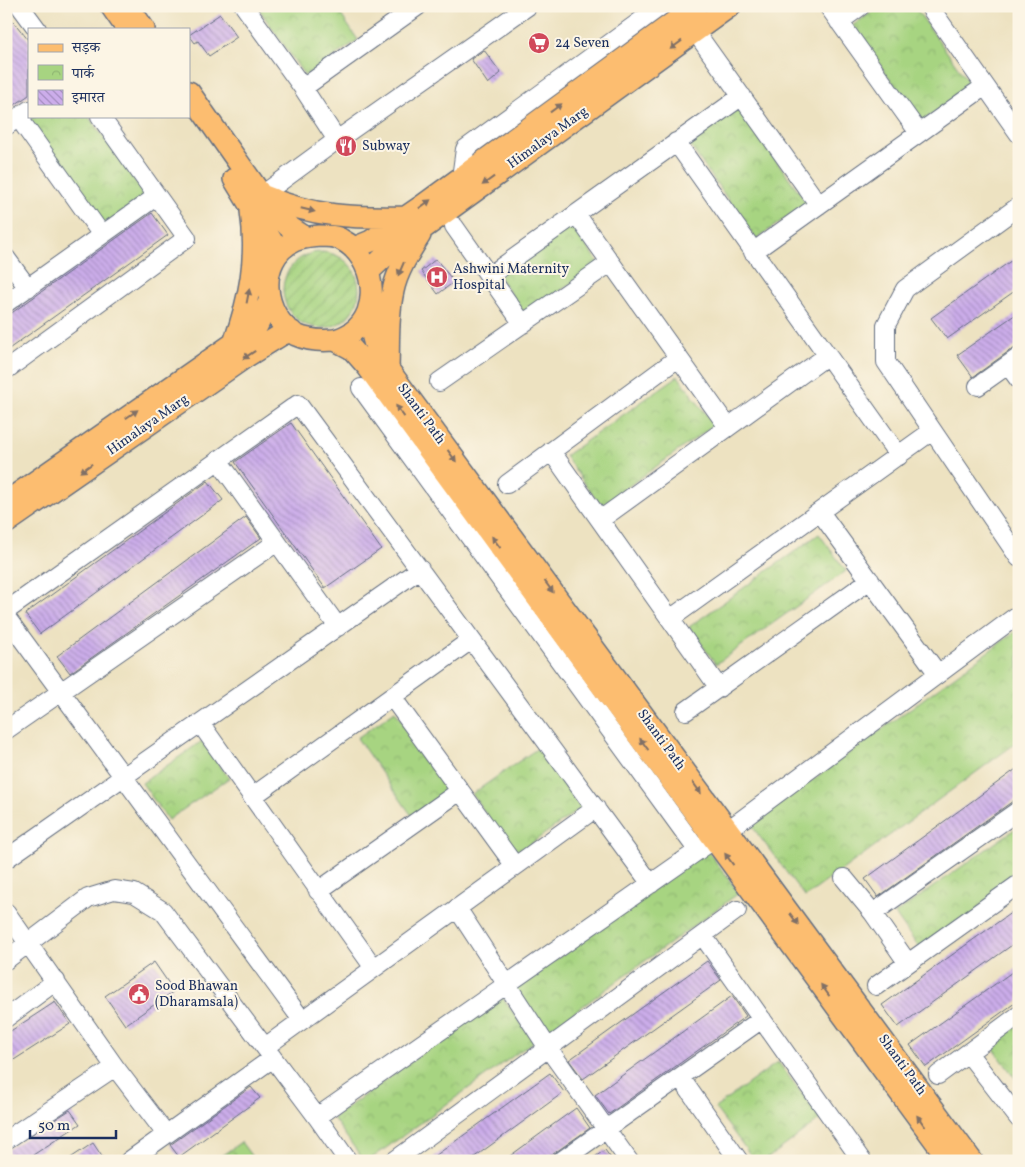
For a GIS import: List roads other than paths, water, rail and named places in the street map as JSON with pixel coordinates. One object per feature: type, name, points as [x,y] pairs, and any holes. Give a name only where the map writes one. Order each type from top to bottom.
[{"type":"main road","points":[[111,6],[126,28]]},
{"type":"main road","points":[[128,6],[143,28]]},
{"type":"main road","name":"Himalaya Marg","points":[[354,248],[371,241],[405,218],[696,6]]},
{"type":"main road","name":"Himalaya Marg","points":[[368,272],[383,258],[425,227],[730,6]]},
{"type":"main road","points":[[190,94],[256,199],[273,243],[274,260],[268,278],[269,302],[275,315],[291,331],[299,336],[314,340],[335,340],[356,330],[363,323],[369,310],[372,295],[368,272],[366,265],[354,248],[343,240],[320,236],[305,238],[292,242],[274,260]]},
{"type":"main road","points":[[190,117],[256,199],[305,238]]},
{"type":"main road","points":[[256,199],[320,214],[358,218],[405,218]]},
{"type":"main road","points":[[234,343],[245,313],[252,274],[256,199]]},
{"type":"main road","points":[[388,369],[388,331],[393,291],[400,269],[425,227]]},
{"type":"main road","name":"Himalaya Marg","points":[[6,502],[257,326],[269,302]]},
{"type":"main road","name":"Shanti Path","points":[[369,310],[370,333],[374,347],[388,369],[714,840],[950,1161]]},
{"type":"main road","name":"Himalaya Marg","points":[[6,523],[247,356],[291,331]]},
{"type":"main road","points":[[335,340],[352,349],[367,366],[714,840]]},
{"type":"main road","name":"Shanti Path","points":[[714,840],[972,1161]]},
{"type":"street","points":[[6,14],[19,6],[36,28]]},
{"type":"street","points":[[244,6],[303,88],[337,140]]},
{"type":"street","points":[[303,88],[418,6]]},
{"type":"street","points":[[256,199],[528,6]]},
{"type":"street","points":[[461,178],[465,149],[661,6]]},
{"type":"street","points":[[828,6],[919,133]]},
{"type":"street","points":[[839,22],[862,6]]},
{"type":"street","points":[[929,6],[1019,134]]},
{"type":"street","points":[[702,41],[819,204]]},
{"type":"street","points":[[753,252],[985,86]]},
{"type":"street","points":[[489,276],[742,96]]},
{"type":"street","points":[[18,118],[102,235]]},
{"type":"street","points":[[6,370],[187,238],[101,118]]},
{"type":"street","points":[[676,142],[899,456]]},
{"type":"street","points":[[6,303],[157,196]]},
{"type":"street","points":[[1019,206],[905,289],[886,325],[886,362],[1019,558]]},
{"type":"street","points":[[576,214],[728,427]]},
{"type":"street","points":[[454,226],[523,324]]},
{"type":"street","points":[[6,258],[28,288]]},
{"type":"street","points":[[440,382],[610,263]]},
{"type":"street","points":[[600,520],[828,355]]},
{"type":"street","points":[[507,484],[678,358]]},
{"type":"street","points":[[978,386],[1013,361],[1019,380]]},
{"type":"street","points":[[361,388],[714,840]]},
{"type":"street","points":[[6,611],[298,404],[652,884]]},
{"type":"street","points":[[670,619],[932,431]]},
{"type":"street","points":[[551,452],[719,688]]},
{"type":"street","points":[[218,460],[338,627]]},
{"type":"street","points":[[820,512],[938,674]]},
{"type":"street","points":[[6,730],[277,542]]},
{"type":"street","points":[[6,859],[420,569]]},
{"type":"street","points":[[686,711],[870,580]]},
{"type":"street","points":[[318,1117],[714,840],[1019,614]]},
{"type":"street","points":[[6,617],[302,1020]]},
{"type":"street","points":[[252,797],[471,640]]},
{"type":"street","points":[[392,697],[515,866]]},
{"type":"street","points":[[200,723],[374,968]]},
{"type":"street","points":[[318,891],[460,791]]},
{"type":"street","points":[[129,1161],[269,1052],[302,1020],[596,808]]},
{"type":"street","points":[[873,913],[1019,810]]},
{"type":"street","points":[[844,878],[873,913],[907,962]]},
{"type":"street","points":[[876,986],[907,962],[1019,884]]},
{"type":"street","points":[[6,960],[88,898],[114,890],[134,893],[163,911],[318,1117],[348,1161]]},
{"type":"street","points":[[457,908],[548,1048],[628,1161]]},
{"type":"street","points":[[394,1161],[737,910]]},
{"type":"street","points":[[6,912],[115,1067],[166,1134]]},
{"type":"street","points":[[702,936],[862,1161]]},
{"type":"street","points":[[6,1018],[56,981]]},
{"type":"street","points":[[938,1075],[1019,1015]]},
{"type":"street","points":[[561,1161],[762,1019]]},
{"type":"street","points":[[968,1053],[1016,1107]]},
{"type":"street","points":[[6,1140],[115,1067]]},
{"type":"street","points":[[680,1077],[739,1161]]},
{"type":"place","name":"24 Seven","points":[[539,43]]},
{"type":"place","name":"Subway","points":[[346,146]]},
{"type":"place","name":"Ashwini Maternity Hospital","points":[[437,277]]},
{"type":"place","name":"Sood Bhawan (Dharamsala)","points":[[139,994]]}]
